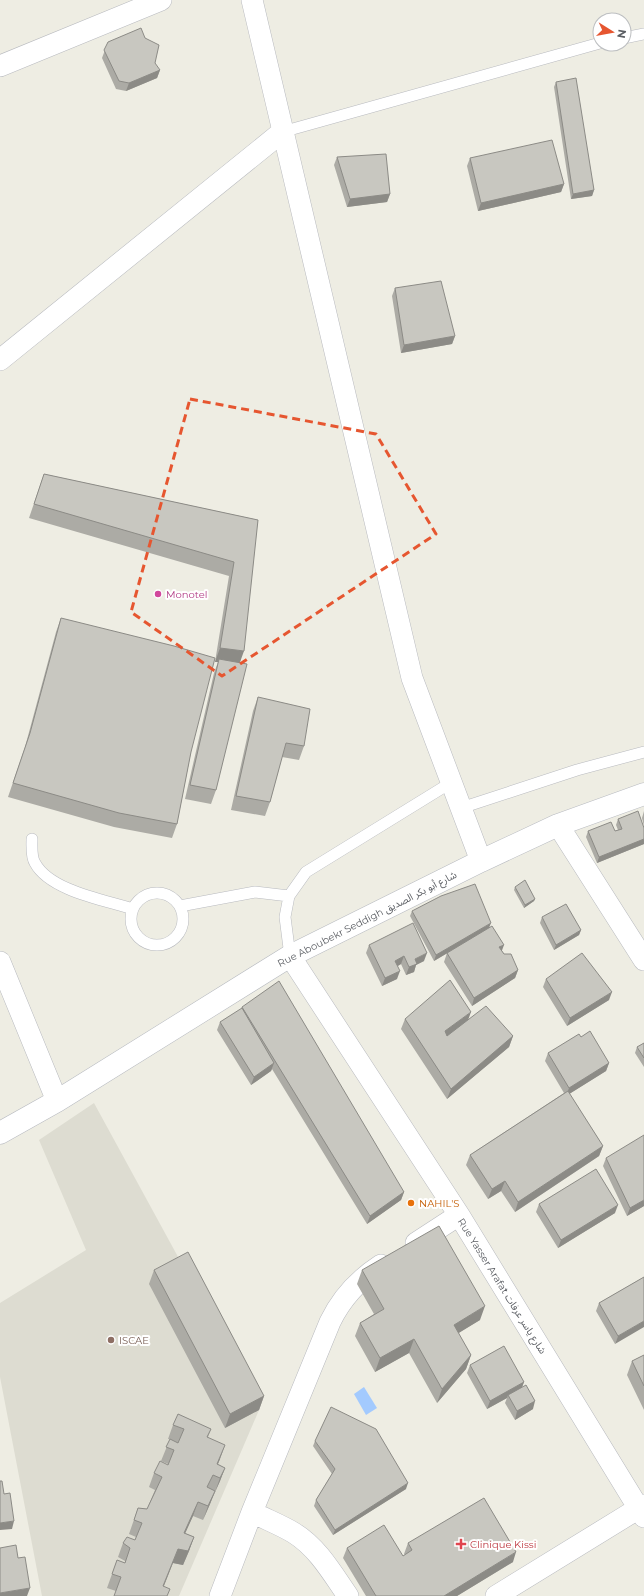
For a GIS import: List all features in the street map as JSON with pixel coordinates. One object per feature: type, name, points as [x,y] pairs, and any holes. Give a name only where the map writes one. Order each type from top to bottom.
[{"type":"street","points":[[0,66],[161,0]]},
{"type":"street","points":[[252,0],[412,678],[481,861]]},
{"type":"street","points":[[0,360],[282,132]]},
{"type":"street","name":"Rue Aboubekr Seddigh شارع أبو بكر الصديق","points":[[0,1133],[56,1101],[290,956],[481,861],[558,825],[644,794]]},
{"type":"street","points":[[558,825],[644,960]]},
{"type":"street","name":"Rue Yasser Arafat شارع ياسر عرفات","points":[[290,956],[459,1215],[642,1510]]},
{"type":"street","points":[[0,962],[56,1101]]},
{"type":"street","points":[[220,1596],[252,1512],[336,1309],[345,1295],[370,1272],[459,1215]]},
{"type":"street","points":[[496,1596],[642,1510]]},
{"type":"street","points":[[252,1512],[294,1533],[311,1546],[322,1558],[348,1596]]},
{"type":"lane","points":[[632,36],[644,34]]},
{"type":"lane","points":[[282,132],[592,45]]},
{"type":"lane","points":[[461,808],[578,770],[644,752]]},
{"type":"lane","points":[[290,956],[285,917],[289,896],[306,872],[452,782]]},
{"type":"lane","points":[[32,839],[34,862],[47,878],[65,888],[133,909]]},
{"type":"lane","points":[[180,906],[255,892],[289,896]]},
{"type":"lane","points":[[162,893],[172,897],[180,906],[184,918],[182,929],[175,938],[165,944],[153,945],[142,940],[135,932],[131,920],[133,909],[140,899],[150,894],[162,893]]},
{"type":"highlighted area","points":[[190,399],[376,434],[436,534],[222,676],[131,612]]},
{"type":"shaded area","name":"ISCAE","points":[[94,1103],[183,1266],[259,1410],[179,1596],[42,1596],[0,1377],[0,1303],[86,1250],[39,1140]]},
{"type":"water","points":[[364,1387],[377,1408],[366,1415],[354,1394]]},
{"type":"building","points":[[141,28],[145,38],[159,45],[155,63],[160,70],[129,83],[119,81],[104,50],[108,42]]},
{"type":"building","points":[[576,78],[594,190],[573,194],[556,82]]},
{"type":"building","points":[[552,140],[564,184],[481,203],[470,158]]},
{"type":"building","points":[[386,154],[390,194],[350,199],[337,157]]},
{"type":"building","points":[[441,281],[455,336],[404,345],[395,288]]},
{"type":"building","points":[[44,474],[258,520],[244,651],[220,648],[234,562],[34,504]]},
{"type":"building","points":[[61,618],[174,646],[215,658],[191,752],[177,824],[119,813],[13,783],[30,733]]},
{"type":"building","points":[[219,659],[247,664],[216,790],[190,785]]},
{"type":"building","points":[[258,697],[310,709],[304,746],[286,743],[270,802],[236,796]]},
{"type":"building","points":[[638,811],[644,828],[644,839],[599,857],[588,831],[611,822],[615,831],[622,829],[618,819]]},
{"type":"building","points":[[525,880],[535,899],[525,905],[515,887]]},
{"type":"building","points":[[475,884],[491,923],[436,955],[412,911],[441,896]]},
{"type":"building","points":[[566,904],[581,930],[556,945],[542,917]]},
{"type":"building","points":[[413,923],[427,953],[415,959],[417,964],[409,967],[404,956],[395,961],[400,971],[385,978],[369,945]]},
{"type":"building","points":[[492,926],[504,945],[499,947],[504,954],[511,954],[518,970],[474,998],[447,953]]},
{"type":"building","points":[[582,953],[612,992],[570,1018],[546,979]]},
{"type":"building","points":[[450,980],[471,1012],[445,1031],[447,1036],[486,1006],[513,1036],[451,1089],[405,1019]]},
{"type":"building","points":[[279,981],[404,1192],[370,1216],[242,1007]]},
{"type":"building","points":[[242,1008],[274,1063],[254,1077],[220,1022]]},
{"type":"building","points":[[590,1031],[609,1063],[569,1088],[548,1053],[579,1034],[581,1037]]},
{"type":"building","points":[[644,1043],[644,1058],[637,1047]]},
{"type":"building","points":[[568,1091],[603,1146],[518,1202],[505,1181],[492,1189],[470,1155]]},
{"type":"building","points":[[644,1135],[644,1200],[630,1208],[606,1158]]},
{"type":"building","points":[[596,1169],[618,1205],[561,1240],[539,1204]]},
{"type":"building","points":[[439,1226],[485,1306],[454,1325],[471,1355],[442,1389],[414,1339],[380,1358],[360,1323],[384,1309],[362,1270]]},
{"type":"building","points":[[188,1252],[264,1396],[230,1414],[154,1270]]},
{"type":"building","points":[[644,1277],[644,1321],[618,1336],[599,1303]]},
{"type":"building","points":[[504,1346],[524,1382],[490,1401],[470,1365]]},
{"type":"building","points":[[644,1355],[644,1386],[632,1361]]},
{"type":"building","points":[[526,1385],[535,1401],[517,1411],[508,1395]]},
{"type":"building","points":[[331,1407],[376,1429],[408,1483],[335,1530],[316,1500],[335,1469],[315,1441]]},
{"type":"building","points":[[178,1414],[211,1429],[207,1437],[225,1445],[217,1464],[225,1468],[220,1478],[213,1475],[207,1487],[215,1491],[208,1506],[198,1502],[184,1533],[194,1537],[188,1551],[178,1549],[163,1586],[170,1589],[167,1596],[114,1596],[121,1577],[112,1574],[117,1560],[125,1563],[130,1548],[123,1543],[127,1537],[135,1540],[142,1523],[134,1520],[138,1508],[147,1509],[162,1477],[154,1473],[160,1461],[168,1465],[174,1450],[166,1447],[170,1439],[178,1443],[184,1429],[173,1425]]},
{"type":"building","points":[[0,1481],[2,1481],[4,1494],[10,1493],[14,1521],[0,1523]]},
{"type":"building","name":"Clinique Kissi","points":[[484,1498],[516,1552],[444,1596],[376,1596],[347,1548],[384,1525],[403,1556],[412,1550],[408,1543]]},
{"type":"building","points":[[16,1545],[18,1558],[25,1557],[30,1588],[0,1593],[0,1548]]},
{"type":"place","name":"Monotel","points":[[158,594]]},
{"type":"place","name":"NAHIL'S","points":[[411,1203]]},
{"type":"place","name":"ISCAE","points":[[111,1340]]},
{"type":"place","name":"Clinique Kissi","points":[[461,1544]]}]
